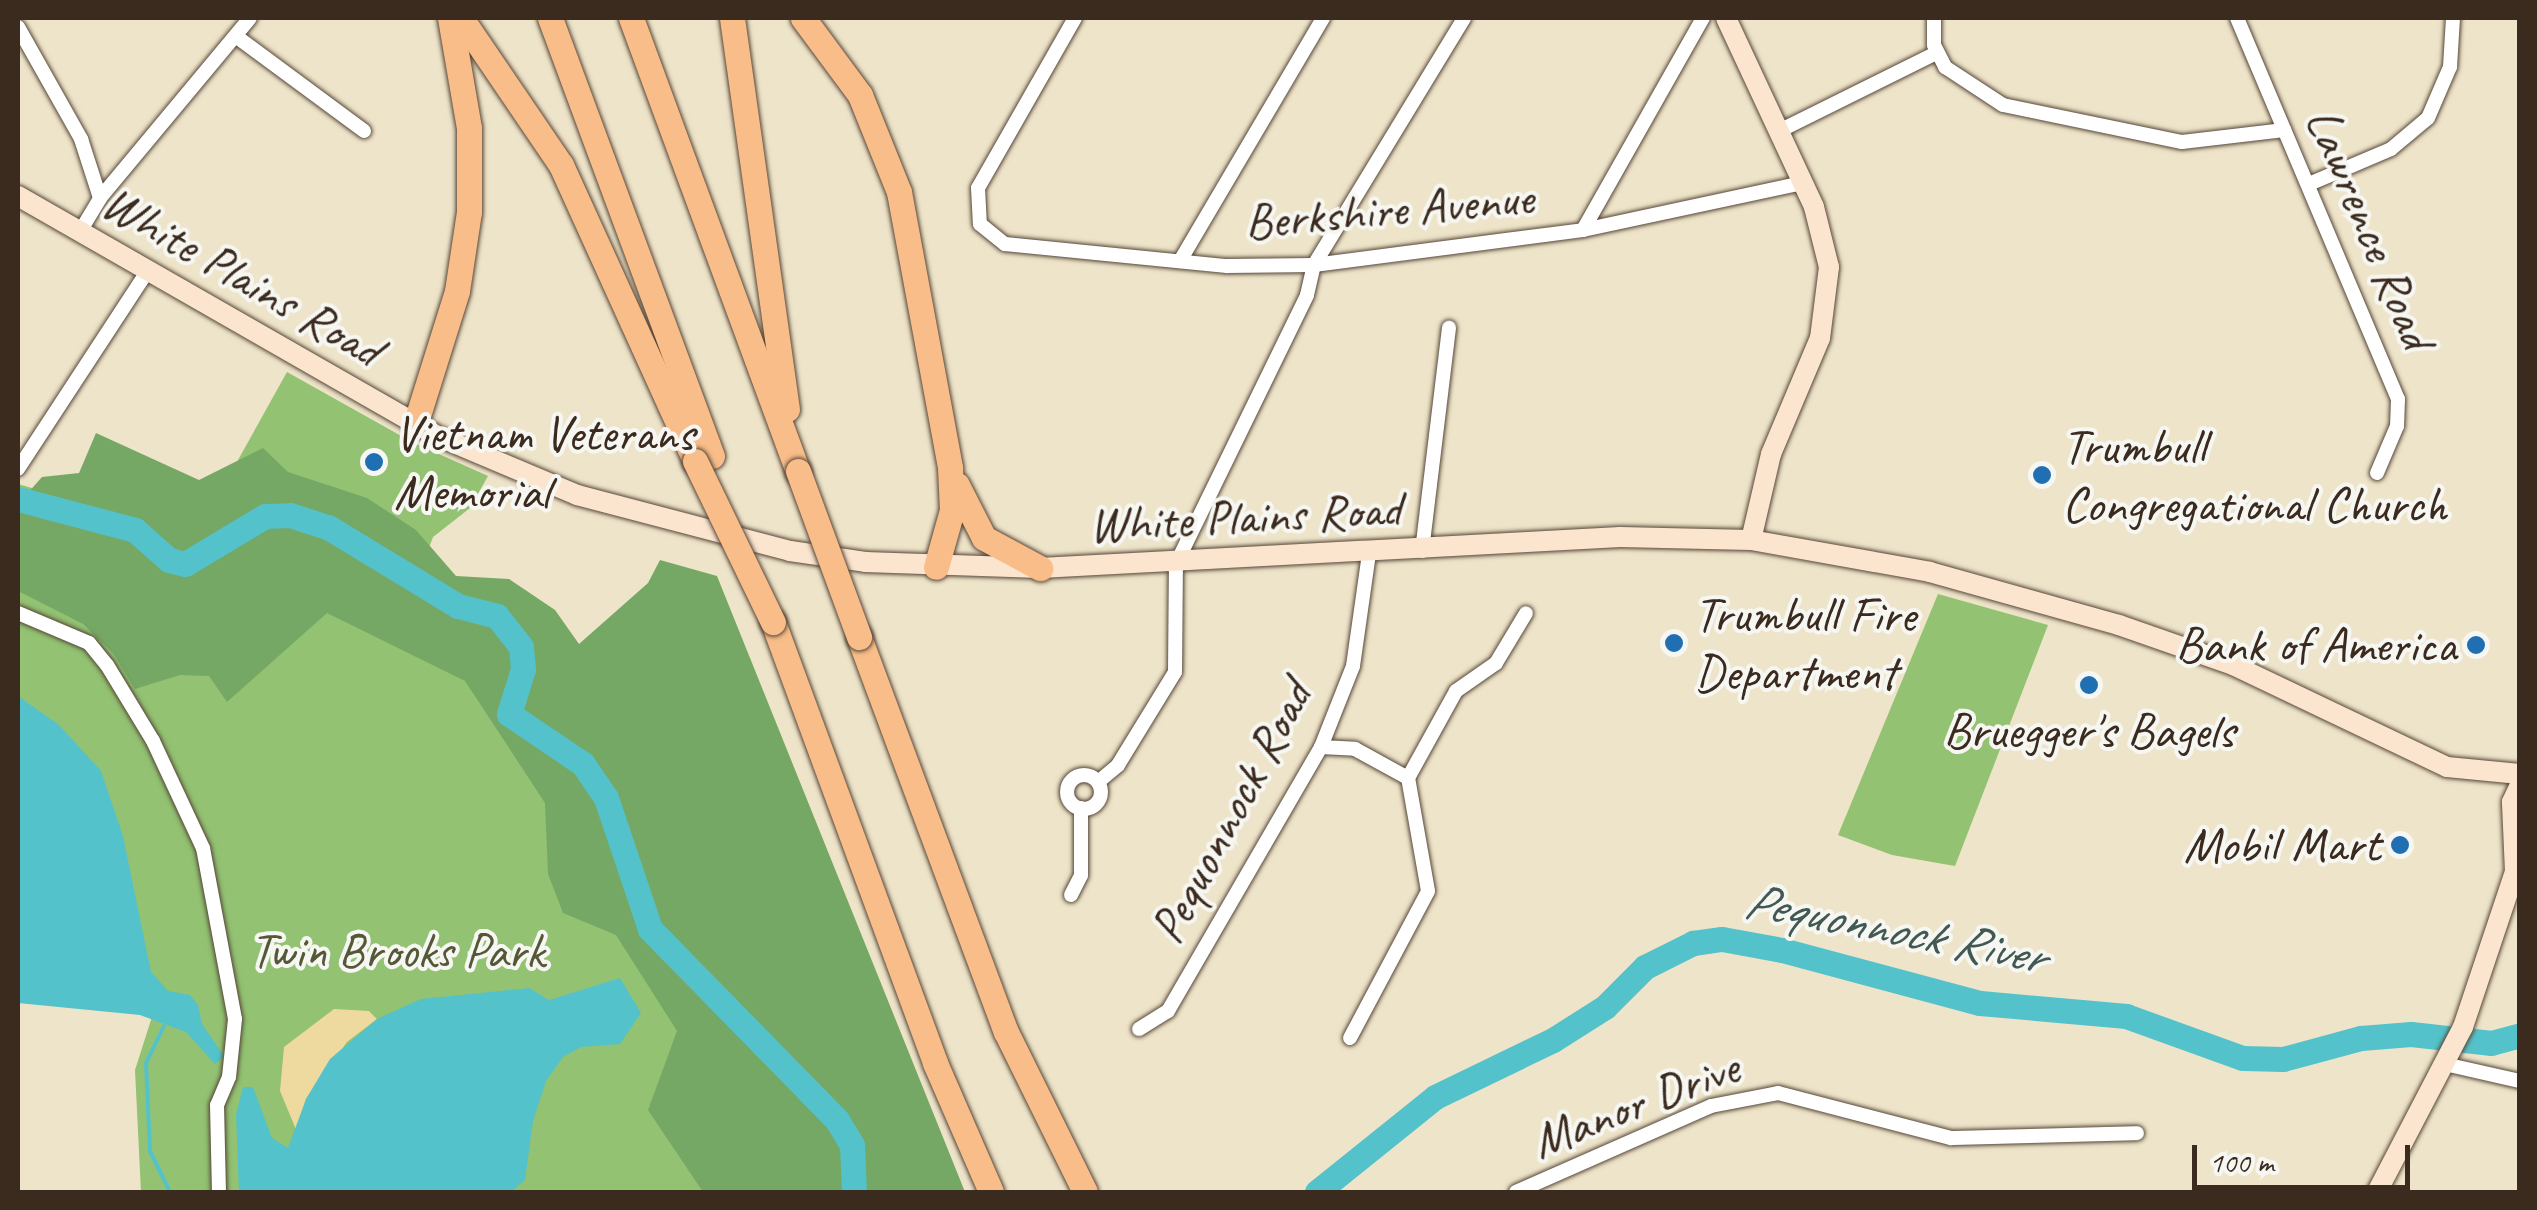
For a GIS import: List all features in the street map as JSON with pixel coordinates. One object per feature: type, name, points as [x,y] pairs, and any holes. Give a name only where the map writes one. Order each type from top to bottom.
[{"type":"highway","points":[[415,426],[458,291],[469,212],[466,98],[450,18]]},
{"type":"highway","points":[[460,18],[501,70],[577,197],[704,458],[773,622],[935,1063],[991,1192]]},
{"type":"highway","points":[[550,18],[704,458]]},
{"type":"highway","points":[[631,18],[1006,1032],[1085,1192]]},
{"type":"highway","points":[[732,18],[797,467]]},
{"type":"highway","points":[[803,18],[860,95],[892,167],[948,452],[952,510],[936,567]]},
{"type":"highway","points":[[948,452],[975,528],[994,547],[1040,568]]},
{"type":"main road","points":[[1726,18],[1803,182],[1827,253],[1826,316],[1771,454],[1751,540]]},
{"type":"main road","name":"White Plains Road","points":[[18,196],[415,426],[576,496],[790,550],[936,567],[1040,568],[1422,552],[1620,537],[1751,540],[1930,572],[2119,625],[2233,665],[2447,767],[2520,774]]},
{"type":"main road","points":[[2377,1192],[2451,1061],[2464,1027],[2517,870],[2512,802],[2520,786]]},
{"type":"street","points":[[81,230],[100,198],[250,18]]},
{"type":"street","name":"Berkshire Avenue","points":[[1075,18],[986,166],[976,200],[983,230],[1023,248],[1180,260],[1314,264],[1582,230],[1803,182]]},
{"type":"street","points":[[1180,260],[1323,18]]},
{"type":"street","points":[[1082,808],[1098,801],[1098,782],[1118,765],[1175,672],[1176,564],[1307,295],[1314,264],[1464,18]]},
{"type":"street","points":[[1582,230],[1702,18]]},
{"type":"street","points":[[1934,18],[1936,54],[1981,94],[2053,120],[2182,142],[2284,130]]},
{"type":"street","name":"Lawrence Road","points":[[2236,18],[2398,398],[2396,426],[2376,472]]},
{"type":"street","points":[[2309,184],[2391,148],[2428,118],[2450,67],[2452,18]]},
{"type":"street","points":[[18,26],[81,139],[100,198]]},
{"type":"street","points":[[238,37],[364,131]]},
{"type":"street","points":[[1779,131],[1936,54]]},
{"type":"street","points":[[18,469],[147,272]]},
{"type":"street","points":[[1422,552],[1449,328]]},
{"type":"street","name":"Pequonnock Road","points":[[1140,1029],[1168,1011],[1321,747],[1353,666],[1369,554]]},
{"type":"street","points":[[18,613],[89,643],[106,664],[153,740],[203,848],[234,1019],[229,1077],[217,1105],[219,1192]]},
{"type":"street","points":[[1350,1038],[1428,890],[1408,778],[1456,691],[1496,663],[1526,613]]},
{"type":"street","points":[[1321,747],[1355,749],[1408,778]]},
{"type":"street","points":[[1082,808],[1070,802],[1070,783],[1081,775],[1098,782]]},
{"type":"street","points":[[1071,894],[1082,875],[1082,808]]},
{"type":"street","points":[[2451,1061],[2520,1081]]},
{"type":"street","name":"Manor Drive","points":[[1516,1192],[1711,1106],[1778,1093],[1951,1138],[2137,1133]]},
{"type":"green space","name":"Twin Brooks Park","points":[[287,372],[412,442],[488,476],[470,508],[433,537],[421,569],[855,1192],[141,1192],[135,1070],[158,998],[18,718],[18,484],[111,511],[188,550]]},
{"type":"green space","points":[[96,433],[199,480],[263,448],[288,472],[367,498],[416,530],[456,576],[509,579],[555,610],[579,644],[648,583],[660,560],[717,576],[965,1192],[703,1192],[648,1110],[677,1031],[616,935],[563,913],[548,874],[545,803],[465,681],[327,613],[227,702],[209,676],[180,675],[135,689],[113,653],[83,624],[18,591],[18,504],[42,477],[79,473]]},
{"type":"green space","points":[[1938,594],[2048,625],[1955,866],[1892,855],[1838,835]]},
{"type":"sand","points":[[334,1009],[369,1011],[377,1019],[347,1042],[306,1099],[297,1132],[280,1091],[284,1047]]},
{"type":"water","points":[[18,696],[59,725],[101,771],[123,836],[151,972],[168,991],[190,995],[198,1005],[202,1024],[224,1056],[215,1064],[186,1032],[140,1015],[18,1003]]},
{"type":"water","points":[[620,978],[641,1013],[620,1044],[581,1047],[563,1057],[546,1081],[533,1121],[525,1180],[511,1192],[239,1192],[236,1115],[243,1087],[253,1087],[272,1138],[288,1148],[306,1099],[330,1059],[377,1019],[421,999],[529,988],[549,1000]]},
{"type":"waterway","name":"Pequonnock River","points":[[18,499],[135,530],[169,560],[185,564],[265,516],[290,515],[328,527],[458,606],[497,616],[521,647],[523,669],[509,714],[583,764],[606,798],[650,929],[837,1120],[852,1145],[854,1192]]},
{"type":"waterway","name":"Pequonnock River","points":[[1317,1192],[1435,1097],[1553,1040],[1605,1007],[1645,967],[1693,943],[1722,939],[1782,950],[1980,1003],[2126,1016],[2242,1058],[2283,1059],[2361,1038],[2411,1034],[2491,1043],[2520,1035]]},
{"type":"waterway","points":[[164,1026],[146,1063],[150,1151],[170,1192]]},
{"type":"place","name":"Vietnam Veterans Memorial","points":[[374,462]]},
{"type":"place","name":"Trumbull Congregational Church","points":[[2042,475]]},
{"type":"place","name":"Trumbull Fire Department","points":[[1674,643]]},
{"type":"place","name":"Bank of America","points":[[2476,645]]},
{"type":"place","name":"Bruegger's Bagels","points":[[2089,685]]},
{"type":"place","name":"Mobil Mart","points":[[2400,845]]}]
